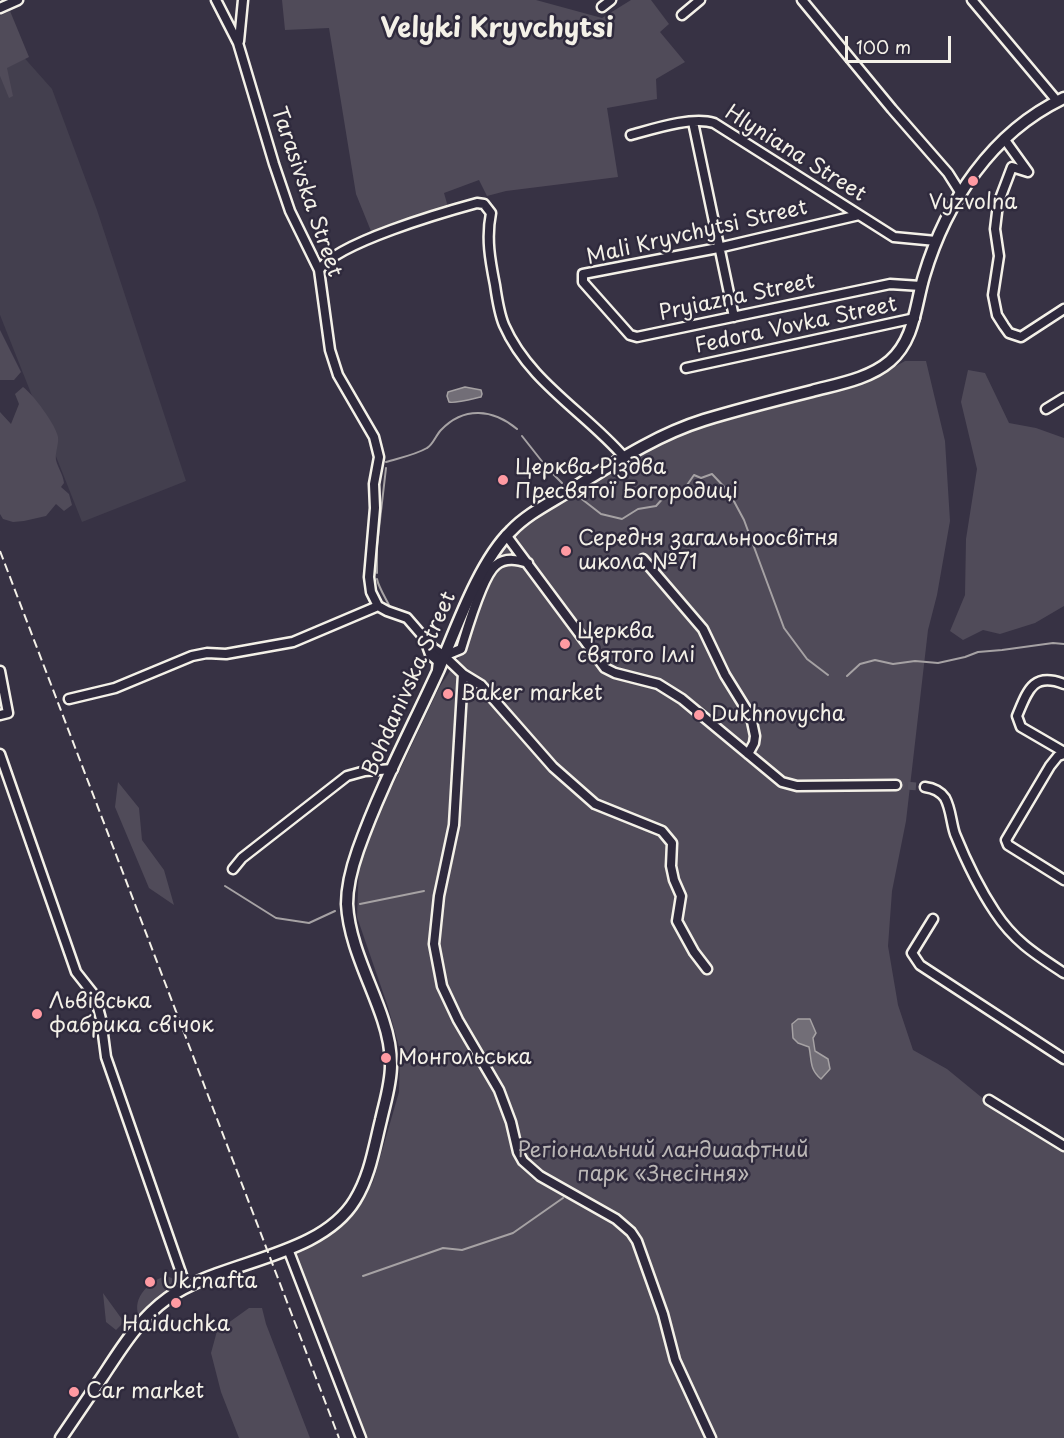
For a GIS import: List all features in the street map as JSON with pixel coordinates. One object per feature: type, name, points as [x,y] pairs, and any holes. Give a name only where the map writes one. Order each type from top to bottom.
[{"type":"main road","name":"Bohdanivska Street","points":[[61,1438],[133,1331],[153,1310],[186,1287],[212,1275],[288,1249],[320,1233],[340,1219],[354,1202],[369,1170],[389,1085],[391,1065],[390,1044],[354,941],[347,906],[350,873],[393,769],[485,566],[506,535],[528,516],[657,439],[700,421],[853,380],[886,364],[903,347],[915,318],[921,286],[936,241],[960,192],[984,161],[1005,140],[1030,119],[1060,100]]},
{"type":"main road","points":[[426,640],[431,644],[442,644],[453,637]]},
{"type":"main road","points":[[426,640],[431,654],[439,661],[438,670]]},
{"type":"street","points":[[0,8],[18,0]]},
{"type":"street","name":"Tarasivska Street","points":[[216,0],[238,43],[273,164],[290,212],[319,270],[330,350],[338,375],[374,437],[379,457],[374,484],[375,508],[369,578],[371,592],[378,606]]},
{"type":"street","points":[[238,43],[243,0]]},
{"type":"street","points":[[602,7],[611,0]]},
{"type":"street","points":[[682,15],[700,0]]},
{"type":"street","points":[[801,0],[948,173],[960,192]]},
{"type":"street","points":[[972,0],[1060,100]]},
{"type":"street","points":[[693,122],[734,317]]},
{"type":"street","name":"Hlyniana Street","points":[[631,135],[693,122],[714,123],[894,237],[936,241]]},
{"type":"street","points":[[1005,140],[1028,172],[1012,167],[998,204],[994,229],[999,256],[993,295],[997,315],[1009,333],[1021,337],[1064,309]]},
{"type":"street","points":[[319,270],[326,261],[363,241],[425,218],[477,203],[484,204],[491,213],[488,246],[491,269],[500,313],[511,339],[528,364],[555,394],[610,441],[624,457]]},
{"type":"street","name":"Mali Kryvchytsi Street","points":[[583,282],[583,274],[718,248],[859,215]]},
{"type":"street","name":"Pryiazna Street","points":[[583,282],[630,334],[637,337],[890,284],[921,286]]},
{"type":"street","name":"Fedora Vovka Street","points":[[686,368],[915,318]]},
{"type":"street","points":[[1046,409],[1064,398]]},
{"type":"street","points":[[506,535],[605,668],[615,673],[658,684],[682,699],[775,777],[788,785],[896,785]]},
{"type":"street","points":[[444,656],[461,649],[485,581],[494,567],[498,563],[516,559],[528,563]]},
{"type":"street","points":[[643,560],[703,629],[725,675],[750,717],[755,736],[754,744],[748,754]]},
{"type":"street","points":[[69,699],[115,688],[192,656],[207,653],[226,654],[293,642],[378,606],[407,618],[426,640],[463,674],[481,685],[553,768],[595,804],[662,831],[672,843],[671,866],[681,896],[676,921],[707,969]]},
{"type":"street","points":[[0,671],[4,714]]},
{"type":"street","points":[[463,674],[454,825],[439,896],[434,944],[442,986],[463,1029],[499,1090],[511,1122],[518,1152],[523,1161],[540,1176],[616,1219],[631,1232],[637,1241],[660,1306],[675,1360],[711,1438]]},
{"type":"street","points":[[1064,684],[1051,679],[1043,679],[1032,687],[1017,716],[1021,727],[1064,753]]},
{"type":"street","points":[[1064,753],[1058,756],[1050,766],[1006,840],[1008,845],[1064,880]]},
{"type":"street","points":[[0,754],[76,972],[95,996],[101,1019],[106,1058],[186,1287]]},
{"type":"street","points":[[233,869],[243,858],[347,776],[365,771],[393,769]]},
{"type":"street","points":[[925,787],[936,790],[945,799],[966,860],[1005,926],[1021,944],[1064,973]]},
{"type":"street","points":[[933,919],[912,953],[920,965],[1064,1059]]},
{"type":"street","points":[[989,1101],[1064,1146]]},
{"type":"street","points":[[288,1249],[361,1438]]},
{"type":"shaded area","points":[[0,0],[3,0],[12,44],[52,89],[97,210],[186,481],[82,522],[0,315]]},
{"type":"shaded area","points":[[465,387],[481,390],[481,397],[449,402],[448,392]]},
{"type":"shaded area","points":[[798,1019],[810,1019],[816,1033],[813,1038],[815,1051],[828,1059],[830,1069],[821,1079],[813,1068],[809,1047],[798,1043],[793,1038],[792,1024]]},
{"type":"green space","points":[[282,0],[536,0],[602,18],[631,0],[651,0],[669,24],[660,32],[685,62],[656,79],[657,99],[607,108],[618,177],[506,191],[487,196],[479,180],[444,193],[448,207],[373,236],[356,194],[329,28],[285,30]]},
{"type":"green space","points":[[10,11],[29,57],[7,68],[13,96],[9,98],[0,76],[0,16]]},
{"type":"green space","points":[[0,330],[21,372],[14,380],[0,380]]},
{"type":"green space","name":"Регіональний ландшафтний парк «Знесіння»","points":[[905,361],[926,361],[945,441],[950,521],[937,595],[928,630],[906,821],[892,891],[888,946],[898,1005],[913,1050],[947,1069],[986,1101],[1064,1150],[1064,1438],[364,1438],[293,1258],[295,1251],[331,1231],[352,1212],[373,1182],[399,1092],[400,1050],[388,1007],[357,917],[359,865],[388,795],[439,688],[465,648],[501,553],[525,527],[636,455],[699,428],[864,384]]},
{"type":"green space","points":[[968,370],[985,373],[1009,423],[1036,428],[1064,438],[1064,606],[1035,623],[1000,634],[983,630],[963,640],[950,631],[965,595],[966,539],[977,469],[961,402]]},
{"type":"green space","points":[[23,387],[43,410],[56,432],[58,440],[56,460],[64,483],[61,487],[69,494],[72,505],[64,511],[56,504],[46,516],[13,522],[3,519],[0,514],[0,412],[11,424],[19,404],[15,394]]},
{"type":"green space","points":[[118,782],[139,808],[142,840],[164,870],[174,905],[149,888],[115,807]]},
{"type":"green space","points":[[167,1276],[176,1280],[174,1288],[142,1316],[139,1316],[138,1303],[144,1290],[155,1281]]},
{"type":"green space","points":[[103,1293],[124,1322],[116,1330],[106,1322]]},
{"type":"green space","points":[[249,1308],[262,1308],[310,1438],[239,1438],[221,1392],[211,1353],[217,1331]]},
{"type":"waterway","points":[[386,462],[427,448],[450,422],[469,414],[479,413],[498,417],[517,429]]},
{"type":"waterway","points":[[522,436],[562,483]]},
{"type":"waterway","points":[[377,573],[377,546],[386,468]]},
{"type":"waterway","points":[[574,493],[601,514],[622,519],[638,509],[656,506],[665,496],[673,497],[685,488],[694,475],[701,478],[712,474],[729,492],[744,520],[784,628],[807,659],[828,675]]},
{"type":"waterway","points":[[377,579],[390,607]]},
{"type":"waterway","points":[[847,676],[860,664],[875,660],[893,664],[915,661],[938,663],[978,652],[1053,643],[1064,644]]},
{"type":"waterway","points":[[225,886],[276,918],[309,923],[335,911]]},
{"type":"waterway","points":[[360,904],[424,891]]},
{"type":"waterway","points":[[363,1276],[443,1248],[462,1250],[513,1233],[563,1198]]},
{"type":"tunnel","points":[[896,785],[925,787]]},
{"type":"railway","points":[[0,551],[339,1438]]},
{"type":"place","name":"Vyzvolna","points":[[973,181]]},
{"type":"place","name":"Церква Різдва Пресвятої Богородиці","points":[[503,480]]},
{"type":"place","name":"Середня загальноосвітня школа №71","points":[[566,551]]},
{"type":"place","name":"Церква святого Іллі","points":[[565,644]]},
{"type":"place","name":"Baker market","points":[[448,694]]},
{"type":"place","name":"Dukhnovycha","points":[[699,715]]},
{"type":"place","name":"Львівська фабрика свічок","points":[[37,1014]]},
{"type":"place","name":"Монгольська","points":[[386,1058]]},
{"type":"place","name":"Ukrnafta","points":[[150,1282]]},
{"type":"place","name":"Haiduchka","points":[[176,1303]]},
{"type":"place","name":"Car market","points":[[74,1392]]},
{"type":"district","name":"Velyki Kryvchytsi","points":[[497,30]]}]
